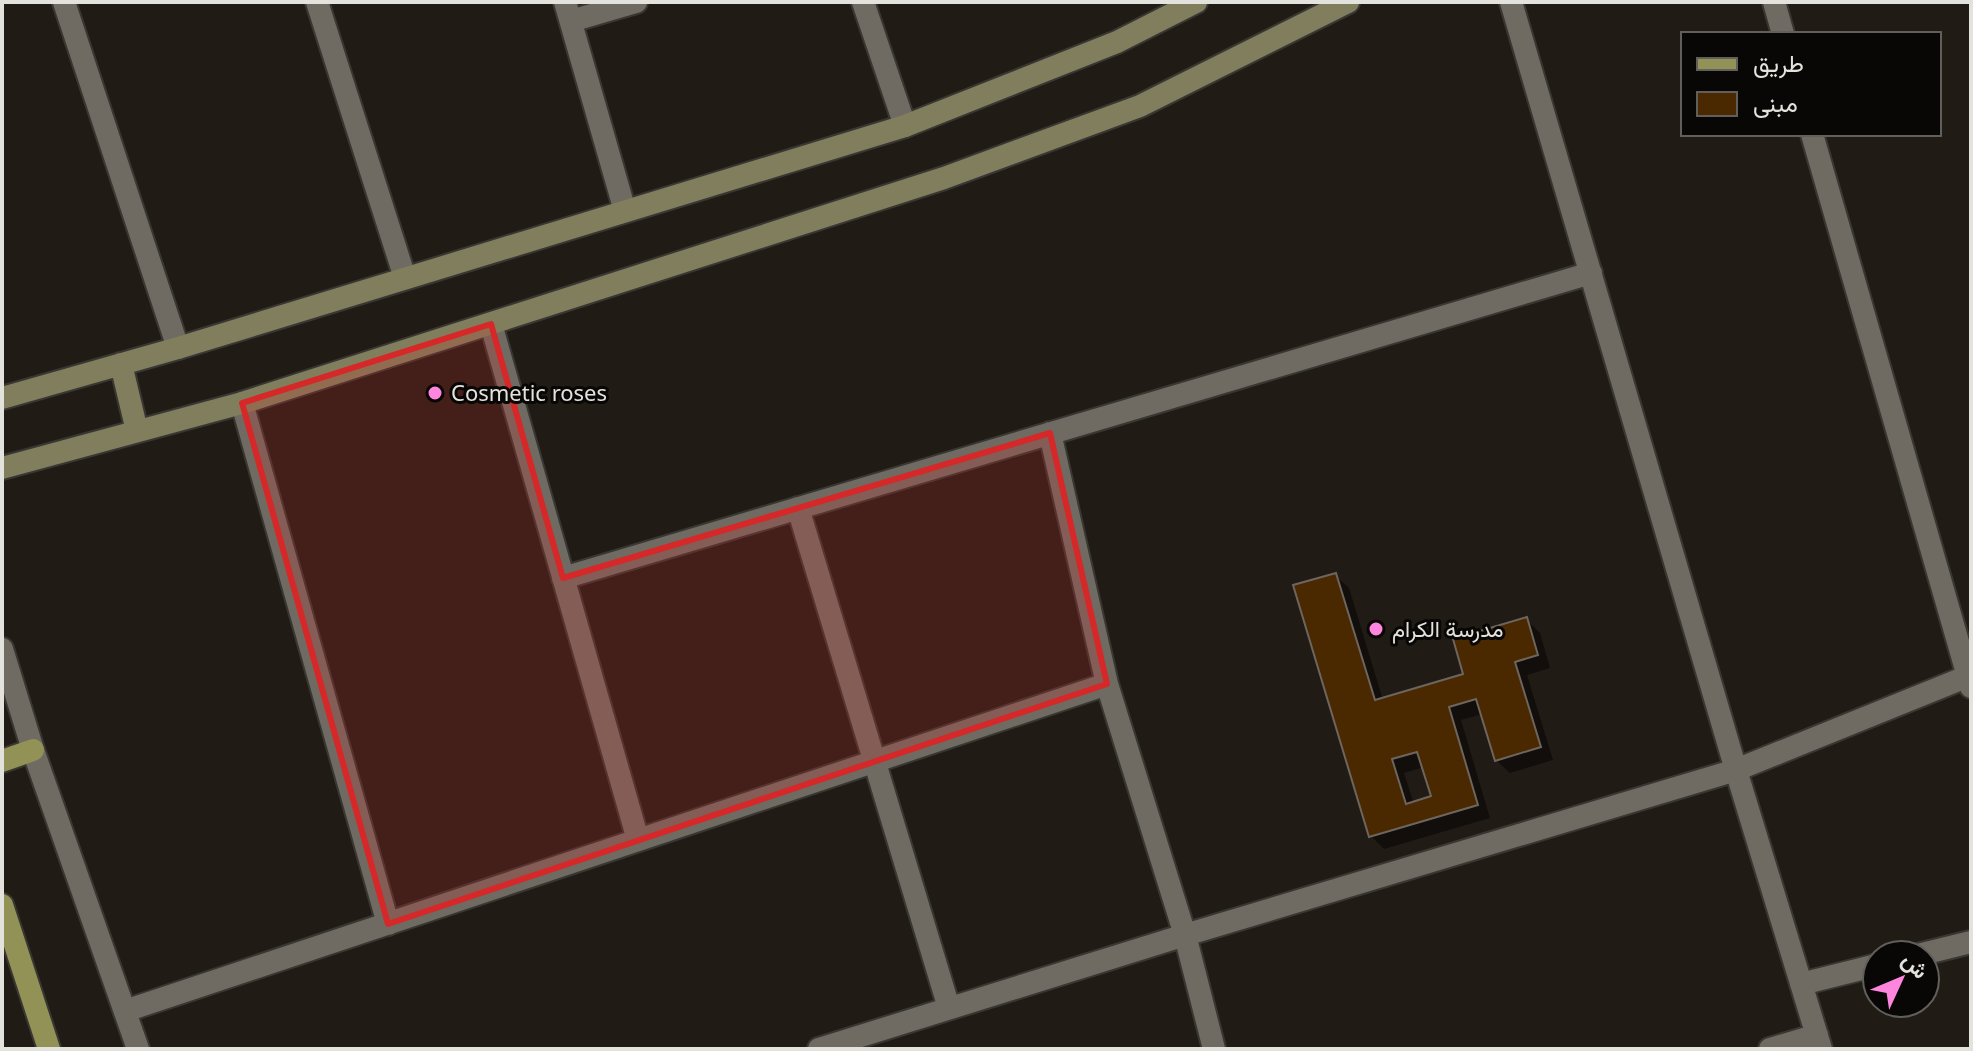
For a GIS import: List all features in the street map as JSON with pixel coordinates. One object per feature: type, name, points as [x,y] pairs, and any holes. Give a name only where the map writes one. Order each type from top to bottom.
[{"type":"main road","points":[[2,398],[178,348],[905,126],[1117,42],[1196,2]]},
{"type":"main road","points":[[2,468],[242,403],[944,178],[1140,106],[1348,2]]},
{"type":"main road","points":[[121,364],[137,431]]},
{"type":"main road","points":[[2,761],[33,750]]},
{"type":"main road","points":[[2,905],[49,1049]]},
{"type":"street","points":[[64,2],[178,348]]},
{"type":"street","points":[[317,2],[405,278]]},
{"type":"street","points":[[625,211],[568,12],[636,2]]},
{"type":"street","points":[[863,2],[905,126]]},
{"type":"street","points":[[1511,2],[1819,1042],[1770,1049]]},
{"type":"street","points":[[1774,2],[1782,32]]},
{"type":"street","points":[[819,1049],[1185,935],[1736,770],[1970,680],[1813,136]]},
{"type":"street","points":[[563,578],[1591,273]]},
{"type":"street","points":[[491,324],[638,840]]},
{"type":"street","points":[[242,403],[388,924]]},
{"type":"street","points":[[1050,433],[1107,684],[1185,935],[1214,1049]]},
{"type":"street","points":[[798,508],[949,1008]]},
{"type":"street","points":[[2,649],[33,750],[138,1049]]},
{"type":"street","points":[[125,1011],[1107,684]]},
{"type":"street","points":[[1941,949],[1971,942]]},
{"type":"street","points":[[1801,984],[1861,969]]},
{"type":"highlighted area","points":[[491,324],[563,578],[1050,433],[1107,684],[388,924],[242,403]]},
{"type":"building","points":[[1336,573],[1375,700],[1463,674],[1453,639],[1527,617],[1538,655],[1515,662],[1541,747],[1495,761],[1476,699],[1449,707],[1478,805],[1369,837],[1293,585]],"holes":[[[1417,752],[1431,796],[1406,804],[1392,759]]]},
{"type":"place","name":"Cosmetic roses","points":[[435,393]]},
{"type":"place","name":"مدرسة الكرام","points":[[1376,629]]}]
